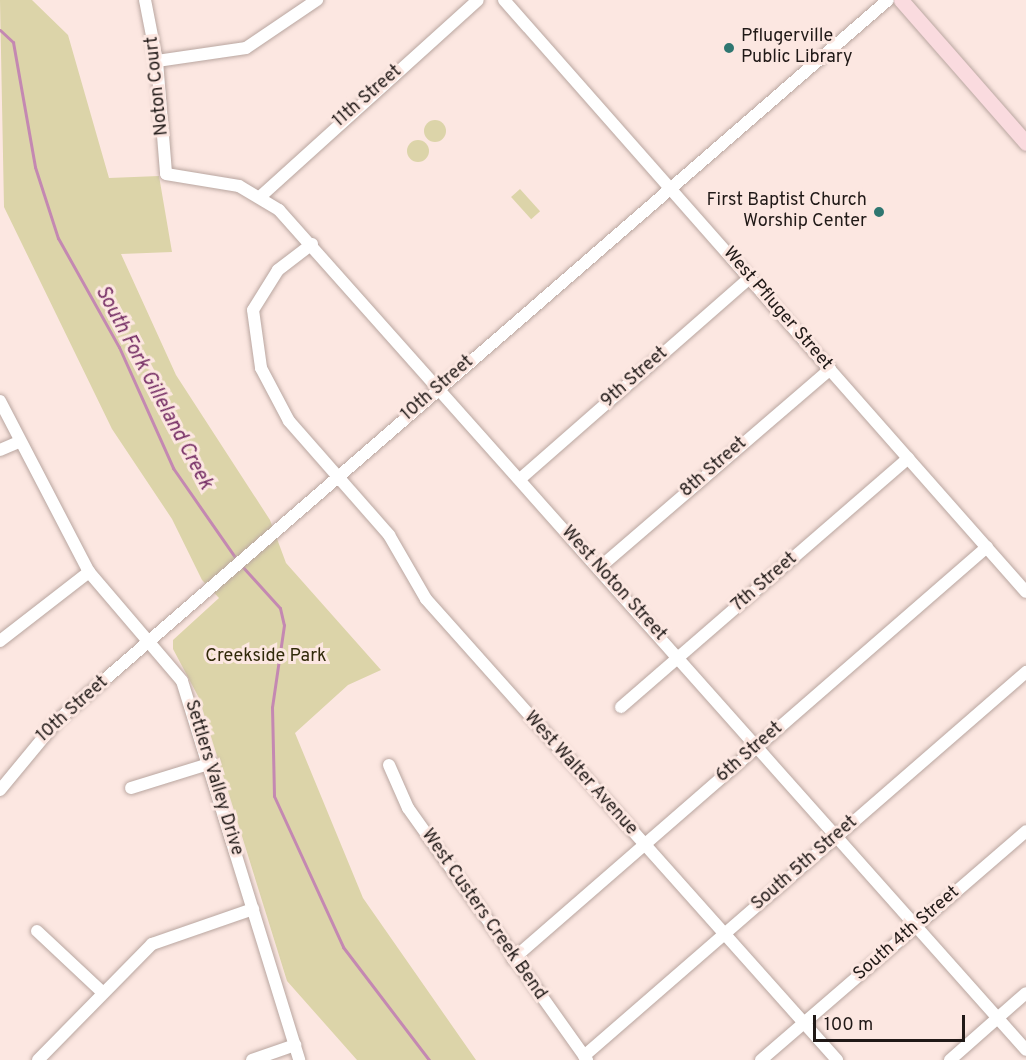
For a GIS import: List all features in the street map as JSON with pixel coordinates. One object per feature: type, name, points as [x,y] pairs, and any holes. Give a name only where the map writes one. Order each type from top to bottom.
[{"type":"main road","points":[[901,0],[1026,143]]},
{"type":"street","name":"Noton Court","points":[[145,0],[157,61],[166,174]]},
{"type":"street","points":[[157,61],[246,48],[283,27],[317,0]]},
{"type":"street","name":"11th Street","points":[[261,196],[478,0]]},
{"type":"street","name":"West Pfluger Street","points":[[504,0],[1026,592]]},
{"type":"street","name":"10th Street","points":[[0,790],[57,721],[888,0]]},
{"type":"street","name":"West Noton Street","points":[[166,174],[215,178],[261,196],[312,244],[1026,1050]]},
{"type":"street","name":"West Walter Avenue","points":[[312,244],[264,287],[252,329],[275,397],[337,476],[388,535],[426,599],[837,1060]]},
{"type":"street","name":"9th Street","points":[[519,479],[750,278]]},
{"type":"street","name":"8th Street","points":[[598,568],[830,369]]},
{"type":"street","name":"Settlers Valley Drive","points":[[0,402],[88,572],[151,641],[182,681],[212,763],[253,909],[300,1060]]},
{"type":"street","points":[[0,450],[19,442]]},
{"type":"street","name":"7th Street","points":[[621,707],[908,458]]},
{"type":"street","name":"6th Street","points":[[513,959],[987,547]]},
{"type":"street","points":[[0,641],[88,572]]},
{"type":"street","name":"South 5th Street","points":[[585,1058],[1026,672]]},
{"type":"street","points":[[131,788],[212,763]]},
{"type":"street","name":"West Custers Creek Bend","points":[[389,765],[408,808],[585,1058]]},
{"type":"street","name":"South 4th Street","points":[[760,1060],[1026,831]]},
{"type":"street","points":[[38,1060],[101,991],[152,944],[253,909]]},
{"type":"street","points":[[37,931],[101,991]]},
{"type":"street","points":[[950,1060],[1026,993]]},
{"type":"street","points":[[252,1060],[295,1046]]},
{"type":"green space","name":"Creekside Park","points":[[0,0],[32,0],[68,35],[109,178],[159,176],[172,252],[121,254],[176,375],[270,520],[286,563],[381,670],[348,685],[295,733],[363,898],[476,1060],[357,1060],[287,981],[199,698],[173,649],[173,640],[219,598],[202,580],[172,519],[112,429],[4,207]]},
{"type":"green space","points":[[435,120],[443,123],[446,131],[443,139],[435,142],[427,139],[424,131],[427,123]]},
{"type":"green space","points":[[418,140],[428,147],[429,151],[422,161],[418,162],[408,155],[407,151],[414,141]]},
{"type":"green space","points":[[520,189],[540,211],[531,219],[511,197]]},
{"type":"waterway","name":"South Fork Gilleland Creek","points":[[0,30],[13,42],[35,167],[58,238],[119,347],[173,468],[237,560]]},
{"type":"waterway","name":"South Fork Gilleland Creek","points":[[241,565],[280,608],[284,625],[272,707],[274,796],[343,947],[429,1060]]},
{"type":"place","name":"Pflugerville Public Library","points":[[729,48]]},
{"type":"place","name":"First Baptist Church Worship Center","points":[[879,212]]}]
